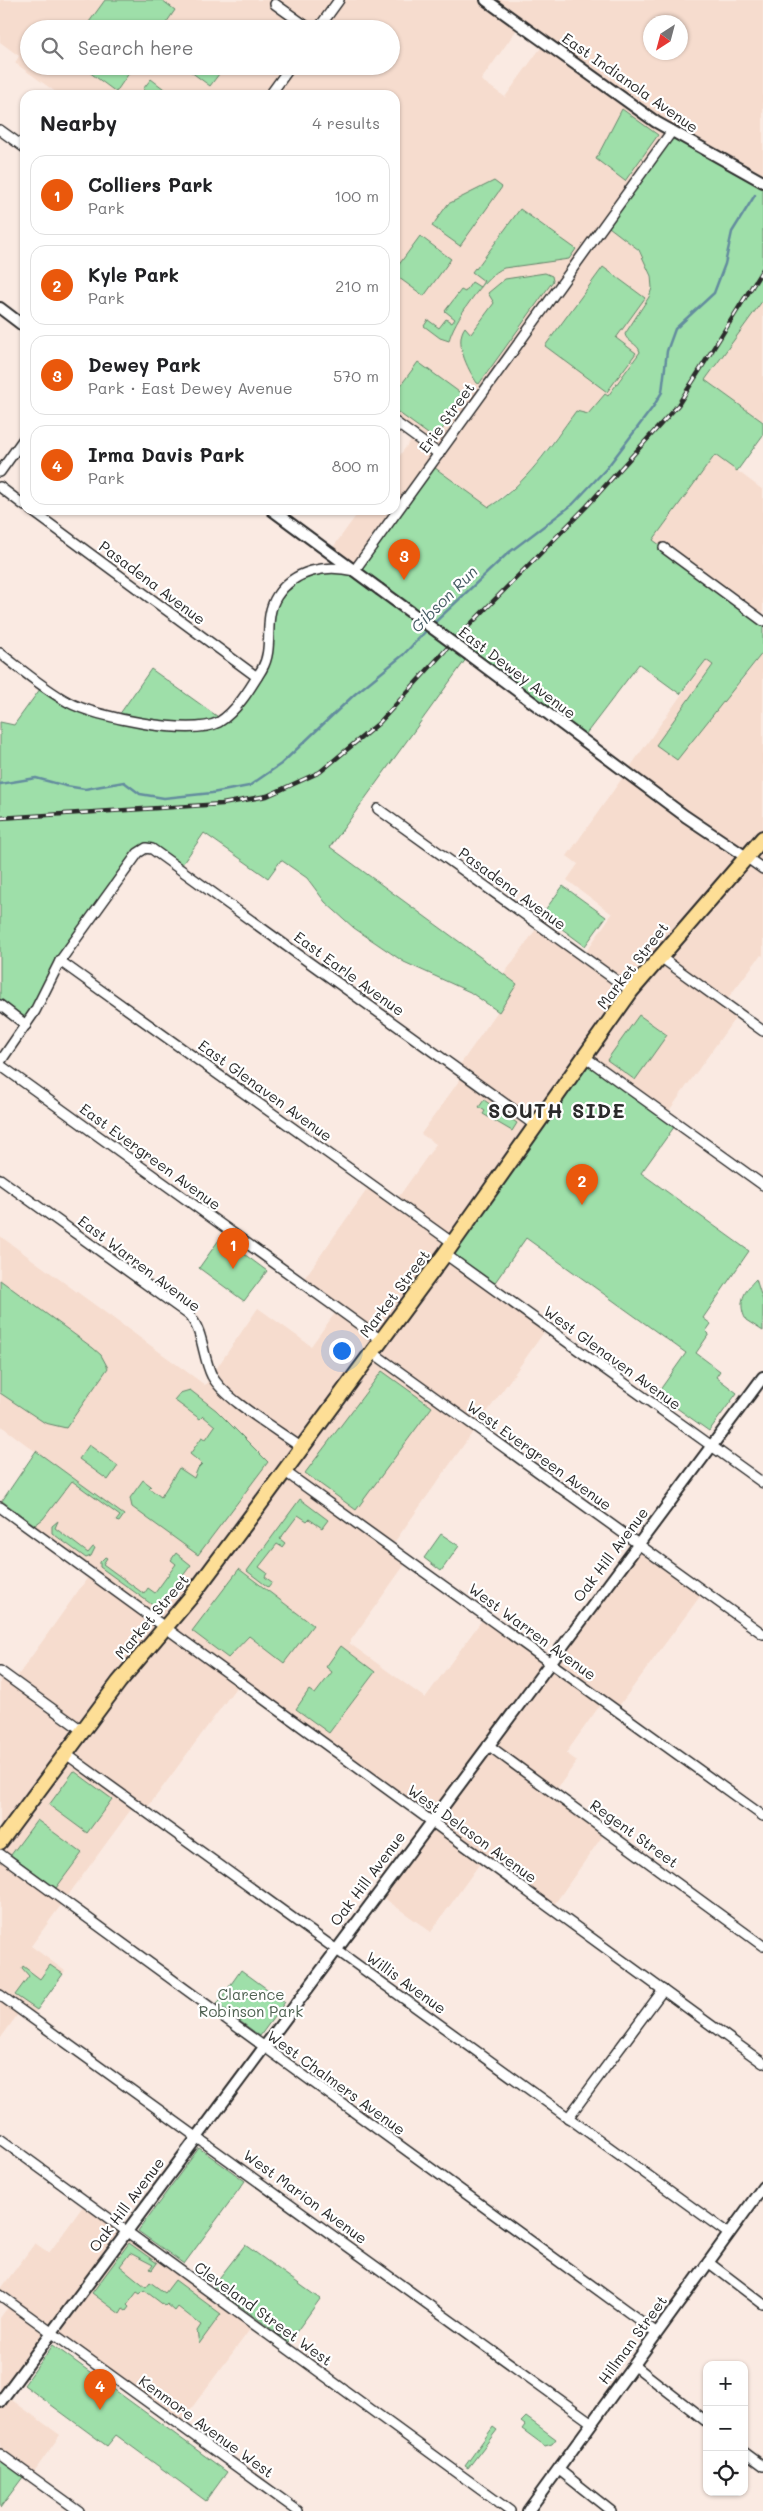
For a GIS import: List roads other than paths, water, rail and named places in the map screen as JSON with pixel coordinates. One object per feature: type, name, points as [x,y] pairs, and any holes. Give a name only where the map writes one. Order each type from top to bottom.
[{"type":"main road","name":"Market Street","points":[[0,1842],[119,1682],[190,1598],[302,1448],[449,1249],[631,991],[659,956],[763,838]]},
{"type":"street","points":[[325,20],[339,0]]},
{"type":"street","name":"East Indianola Avenue","points":[[486,0],[672,131],[763,182]]},
{"type":"street","points":[[275,4],[297,20]]},
{"type":"street","points":[[274,90],[284,75]]},
{"type":"street","points":[[0,130],[20,144]]},
{"type":"street","name":"Erie Street","points":[[400,508],[672,131]]},
{"type":"street","points":[[0,308],[20,323]]},
{"type":"street","points":[[400,426],[439,454]]},
{"type":"street","points":[[0,472],[20,444]]},
{"type":"street","points":[[0,487],[20,502]]},
{"type":"street","name":"Pasadena Avenue","points":[[38,515],[256,677]]},
{"type":"street","name":"East Dewey Avenue","points":[[279,515],[700,827],[746,857]]},
{"type":"street","name":"Erie Street","points":[[354,571],[395,515]]},
{"type":"street","points":[[664,548],[763,621]]},
{"type":"street","points":[[0,653],[66,701],[90,712],[183,728],[206,727],[228,715],[256,677],[267,656],[269,616],[282,589],[299,576],[317,569],[334,567],[354,571]]},
{"type":"street","name":"Pasadena Avenue","points":[[378,809],[631,991]]},
{"type":"street","name":"East Earle Avenue","points":[[60,962],[138,853],[146,848],[152,849],[536,1126]]},
{"type":"street","points":[[746,857],[763,869]]},
{"type":"street","points":[[659,956],[763,1031]]},
{"type":"street","points":[[0,1064],[26,1025],[60,962]]},
{"type":"street","name":"East Glenaven Avenue","points":[[60,962],[449,1249]]},
{"type":"street","points":[[0,1005],[26,1025]]},
{"type":"street","points":[[585,1057],[763,1185]]},
{"type":"street","name":"East Evergreen Avenue","points":[[0,1064],[381,1340]]},
{"type":"street","name":"East Warren Avenue","points":[[0,1179],[189,1315],[198,1327],[209,1370],[222,1390],[302,1448]]},
{"type":"street","name":"West Glenaven Avenue","points":[[449,1249],[763,1483]]},
{"type":"street","name":"West Evergreen Avenue","points":[[372,1352],[763,1634]]},
{"type":"street","name":"Oak Hill Avenue","points":[[0,2402],[335,1949],[763,1377]]},
{"type":"street","name":"West Warren Avenue","points":[[284,1471],[763,1816]]},
{"type":"street","name":"West Delason Avenue","points":[[0,1507],[763,2063]]},
{"type":"street","points":[[0,1672],[83,1731]]},
{"type":"street","name":"Regent Street","points":[[488,1745],[763,1946]]},
{"type":"street","name":"Willis Avenue","points":[[66,1754],[729,2234]]},
{"type":"street","name":"West Chalmers Avenue","points":[[0,1854],[657,2333]]},
{"type":"street","points":[[568,2118],[663,1990]]},
{"type":"street","name":"West Marion Avenue","points":[[0,1995],[592,2423]]},
{"type":"street","name":"Cleveland Street West","points":[[0,2139],[510,2511]]},
{"type":"street","name":"Hillman Street","points":[[528,2511],[763,2187]]},
{"type":"street","points":[[708,2262],[763,2304]]},
{"type":"street","name":"Kenmore Avenue West","points":[[0,2295],[298,2511]]},
{"type":"street","points":[[634,2365],[703,2419]]},
{"type":"street","points":[[0,2454],[78,2511]]},
{"type":"street","points":[[748,2455],[763,2466]]},
{"type":"street","points":[[558,2469],[611,2511]]},
{"type":"waterway","name":"Gibson Run","points":[[432,625],[507,554],[573,504],[606,469],[653,407],[662,392],[667,351],[675,329],[714,293],[725,264],[732,232],[755,195]]},
{"type":"waterway","name":"Gibson Run","points":[[0,784],[36,778],[85,789],[124,782],[140,794],[164,798],[212,793],[249,786],[281,764],[355,694],[403,655],[428,629]]},
{"type":"railway","points":[[0,818],[222,804],[267,796],[320,772],[379,723],[452,643],[587,506],[678,405],[763,269]]},
{"type":"place","name":"Dewey Park","points":[[404,580]]},
{"type":"place","name":"Kyle Park","points":[[582,1205]]},
{"type":"place","name":"Colliers Park","points":[[233,1269]]},
{"type":"place","name":"Irma Davis Park","points":[[100,2410]]},
{"type":"district","name":"SOUTH SIDE","points":[[557,1111]]},
{"type":"park label","name":"Clarence Robinson Park","points":[[251,2004]]}]
